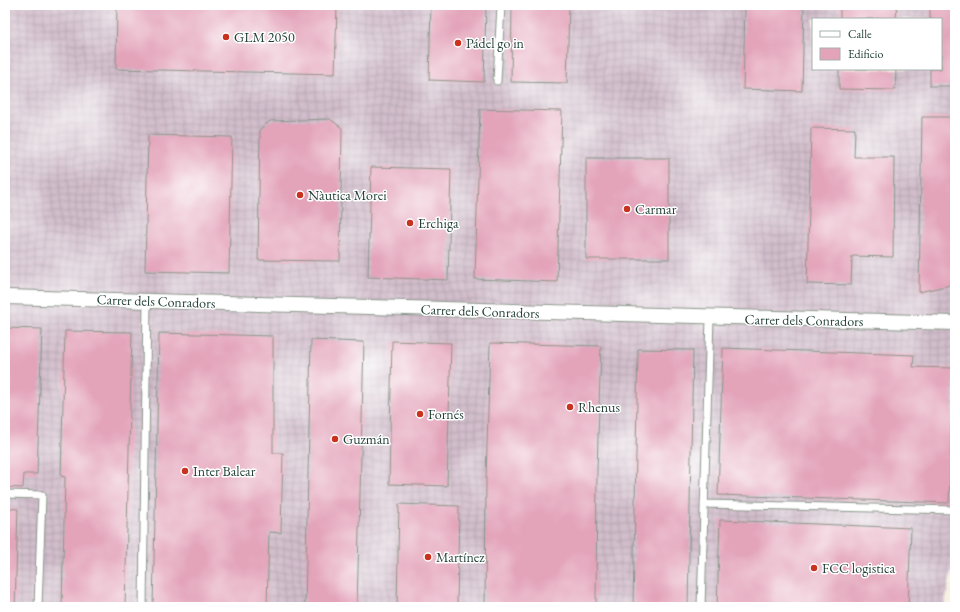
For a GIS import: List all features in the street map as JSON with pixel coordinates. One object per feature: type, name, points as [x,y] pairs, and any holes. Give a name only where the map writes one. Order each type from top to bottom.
[{"type":"street","name":"Carrer dels Conradors","points":[[5,297],[710,318],[955,323]]},
{"type":"lane","points":[[497,81],[501,5]]},
{"type":"lane","points":[[143,607],[146,300]]},
{"type":"lane","points":[[701,607],[710,318]]},
{"type":"lane","points":[[5,494],[42,495],[38,607]]},
{"type":"lane","points":[[704,504],[955,510]]},
{"type":"shaded area","points":[[5,5],[955,5],[955,555],[944,607],[5,607]]},
{"type":"building","name":"GLM 2050","points":[[117,5],[337,5],[335,74],[116,69]]},
{"type":"building","name":"Pádel go in","points":[[431,5],[486,5],[484,82],[429,80]]},
{"type":"building","points":[[512,5],[569,5],[567,83],[511,82]]},
{"type":"building","points":[[745,5],[804,5],[802,91],[743,89]]},
{"type":"building","points":[[840,5],[897,5],[896,18],[840,18]]},
{"type":"building","points":[[930,5],[955,5],[955,86],[930,86],[930,70],[942,70],[942,18],[930,18]]},
{"type":"building","points":[[839,70],[896,70],[895,90],[839,89]]},
{"type":"building","points":[[480,109],[562,111],[557,282],[475,279]]},
{"type":"building","points":[[922,117],[955,117],[955,284],[919,292]]},
{"type":"building","name":"Nàutica Morei","points":[[330,119],[342,128],[340,261],[258,260],[260,129],[270,121]]},
{"type":"building","points":[[811,128],[855,129],[854,157],[894,157],[893,257],[852,256],[851,285],[807,284]]},
{"type":"building","points":[[148,135],[232,137],[229,273],[145,271]]},
{"type":"building","name":"Carmar","points":[[586,158],[669,158],[669,259],[586,259]]},
{"type":"building","name":"Erchiga","points":[[371,167],[451,169],[448,280],[368,277]]},
{"type":"building","points":[[5,328],[42,329],[37,474],[24,474],[23,488],[5,487]]},
{"type":"building","points":[[65,331],[132,332],[125,607],[62,607],[65,477],[61,476]]},
{"type":"building","points":[[159,333],[273,336],[273,453],[283,453],[281,533],[269,532],[267,607],[153,607]]},
{"type":"building","name":"Guzmán","points":[[311,340],[364,342],[357,607],[305,607]]},
{"type":"building","name":"Fornés","points":[[392,341],[451,343],[447,486],[389,484]]},
{"type":"building","points":[[490,343],[601,346],[597,469],[596,607],[485,607],[486,478]]},
{"type":"building","points":[[723,348],[914,355],[913,367],[953,368],[949,503],[718,495]]},
{"type":"building","points":[[638,349],[693,350],[688,607],[633,607]]},
{"type":"building","name":"Martínez","points":[[399,504],[459,506],[457,607],[397,607]]},
{"type":"building","points":[[5,508],[18,509],[15,607],[5,607]]},
{"type":"building","name":"FCC logistica","points":[[720,520],[911,528],[908,607],[717,607]]},
{"type":"place","name":"GLM 2050","points":[[226,37]]},
{"type":"place","name":"Pádel go in","points":[[458,43]]},
{"type":"place","name":"Nàutica Morei","points":[[300,195]]},
{"type":"place","name":"Carmar","points":[[627,209]]},
{"type":"place","name":"Erchiga","points":[[410,223]]},
{"type":"place","name":"Rhenus","points":[[570,407]]},
{"type":"place","name":"Fornés","points":[[420,414]]},
{"type":"place","name":"Guzmán","points":[[335,439]]},
{"type":"place","name":"Inter Balear","points":[[185,471]]},
{"type":"place","name":"Martínez","points":[[428,557]]},
{"type":"place","name":"FCC logistica","points":[[814,568]]}]
